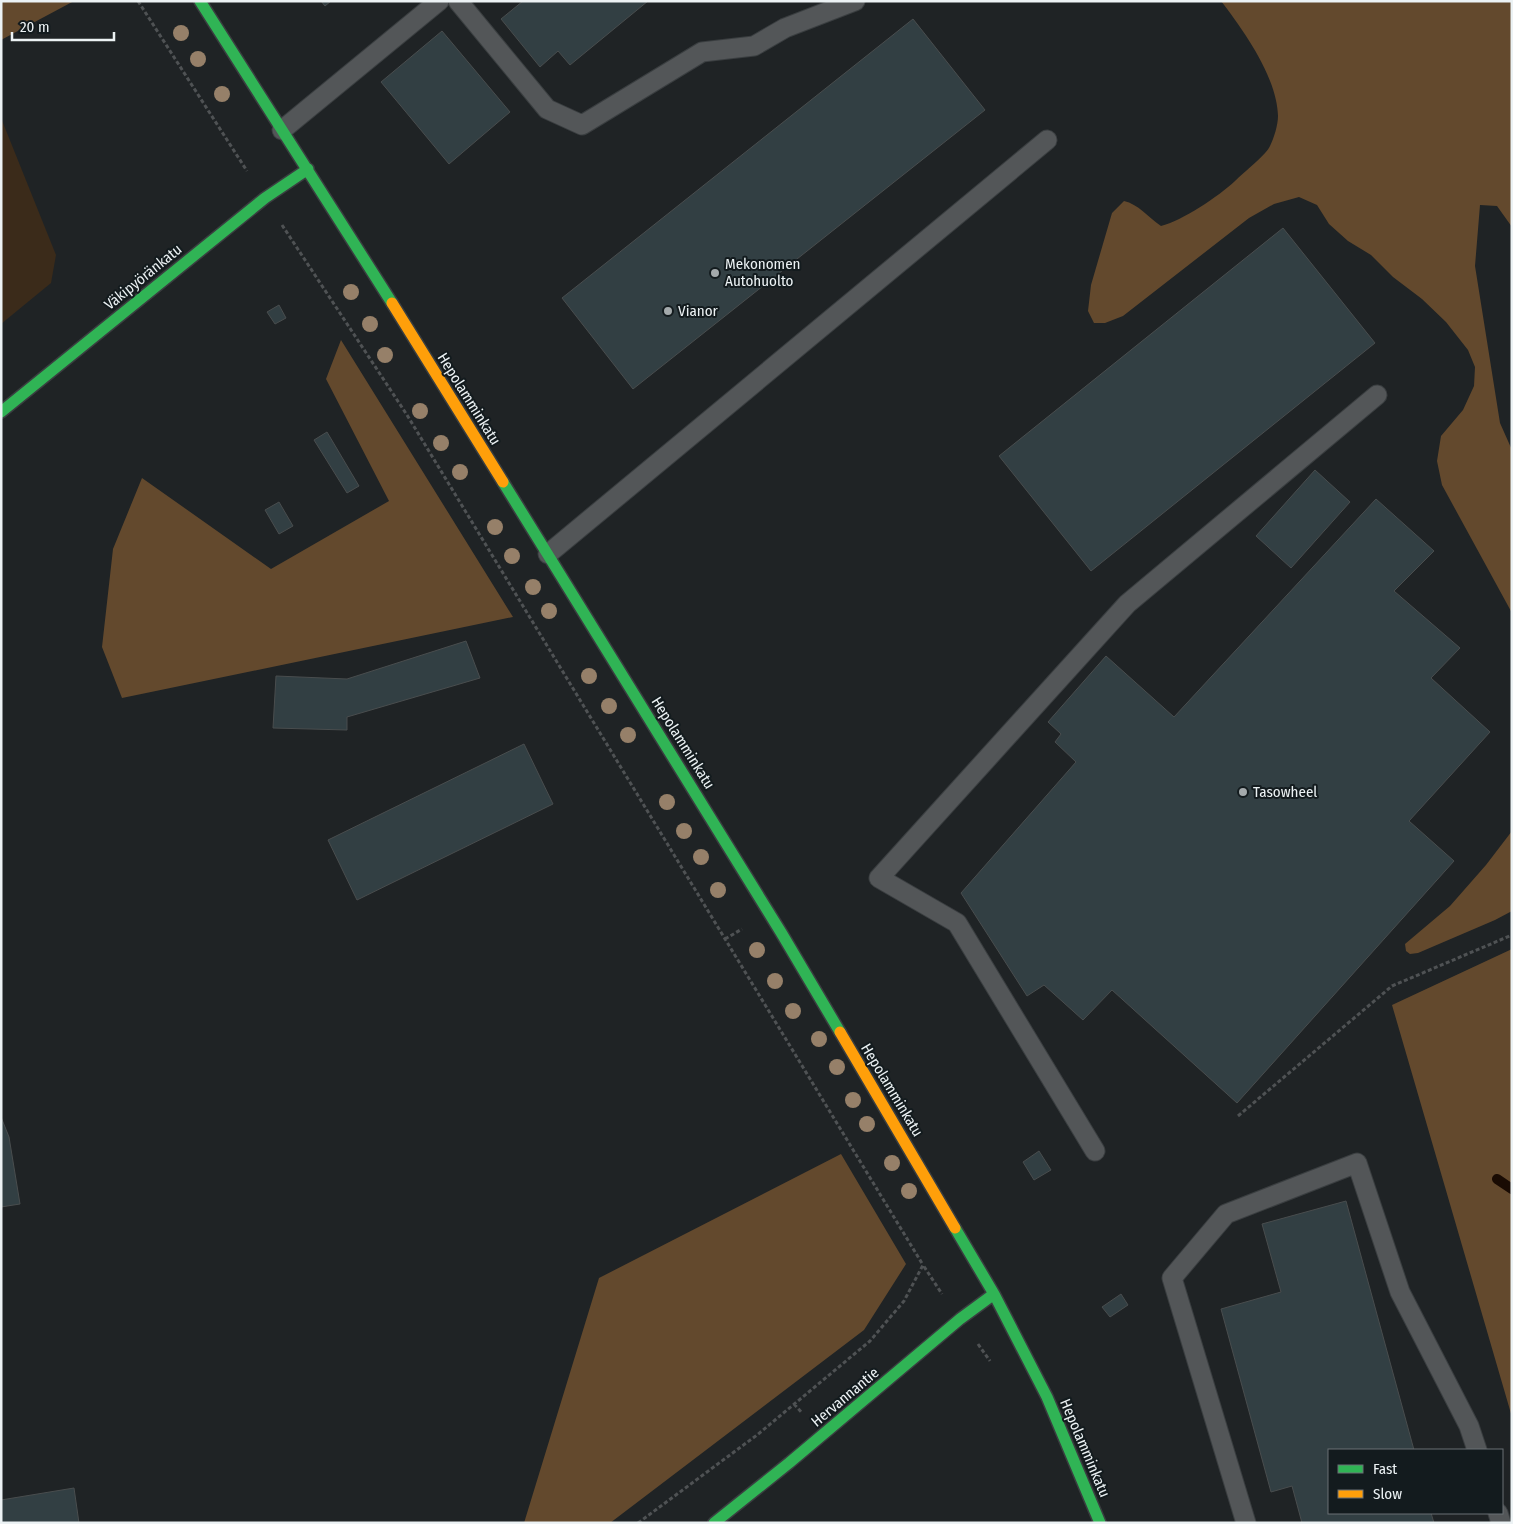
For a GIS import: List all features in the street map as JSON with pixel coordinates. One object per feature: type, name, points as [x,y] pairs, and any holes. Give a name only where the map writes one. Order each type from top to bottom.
[{"type":"main road","name":"Hepolamminkatu","points":[[200,1],[308,169],[782,934],[994,1294],[1047,1396],[1100,1523]]},
{"type":"main road","name":"Väkipyöränkatu","points":[[1,412],[265,198],[308,169]]},
{"type":"main road","name":"Hervannantie","points":[[714,1523],[790,1463],[960,1319],[994,1294]]},
{"type":"lane","points":[[282,130],[439,1]]},
{"type":"lane","points":[[458,1],[546,109],[582,125],[702,52],[754,46],[785,28],[855,1]]},
{"type":"lane","points":[[548,554],[1047,140]]},
{"type":"lane","points":[[1095,1150],[958,924],[879,878],[1127,604],[1377,395]]},
{"type":"lane","points":[[1246,1523],[1172,1278],[1226,1214],[1357,1163],[1400,1292],[1470,1426],[1477,1449]]},
{"type":"path","points":[[138,1],[407,415],[923,1265]]},
{"type":"path","points":[[1238,1116],[1392,986],[1512,935]]},
{"type":"path","points":[[794,1404],[802,1413]]},
{"type":"path","points":[[757,1435],[760,1440]]},
{"type":"shaded area","points":[[1,1],[74,1],[1,40]]},
{"type":"shaded area","points":[[1221,1],[1512,1],[1512,227],[1497,206],[1480,205],[1475,266],[1500,423],[1512,450],[1512,613],[1442,485],[1437,461],[1441,436],[1463,410],[1474,386],[1475,367],[1468,350],[1446,322],[1422,299],[1393,277],[1371,255],[1348,241],[1329,224],[1317,205],[1299,197],[1274,204],[1249,218],[1123,316],[1105,323],[1094,323],[1088,311],[1091,285],[1112,213],[1124,201],[1138,208],[1161,226],[1170,223],[1210,201],[1228,187],[1264,154],[1271,143],[1277,127],[1278,116],[1272,86],[1266,70],[1249,40]]},
{"type":"shaded area","points":[[1,118],[56,255],[51,283],[1,324]]},
{"type":"shaded area","points":[[341,340],[513,617],[122,698],[102,647],[113,549],[142,478],[271,569],[389,501],[326,379]]},
{"type":"shaded area","points":[[1512,831],[1512,911],[1418,953],[1410,954],[1406,951],[1405,944],[1450,906],[1486,865]]},
{"type":"shaded area","points":[[1512,949],[1512,1417],[1392,1005]]},
{"type":"shaded area","points":[[841,1154],[906,1264],[864,1330],[610,1523],[524,1523],[599,1278]]},
{"type":"building","points":[[321,1],[331,1],[325,6]]},
{"type":"building","points":[[523,1],[648,1],[570,65],[558,51],[540,67],[501,19]]},
{"type":"building","points":[[913,19],[985,110],[633,389],[562,298]]},
{"type":"building","points":[[442,31],[510,112],[449,164],[381,82]]},
{"type":"building","points":[[1283,228],[1375,343],[1091,571],[999,456]]},
{"type":"building","points":[[279,305],[286,318],[275,324],[267,312]]},
{"type":"building","points":[[327,432],[359,486],[347,493],[314,440]]},
{"type":"building","points":[[1315,470],[1350,502],[1291,568],[1256,536]]},
{"type":"building","name":"Tasowheel","points":[[1376,499],[1434,551],[1394,591],[1460,648],[1431,678],[1490,732],[1409,821],[1454,861],[1237,1103],[1112,990],[1083,1020],[1044,985],[1027,996],[961,893],[1076,762],[1055,742],[1061,734],[1048,722],[1106,656],[1174,717]]},
{"type":"building","points":[[279,502],[293,526],[279,534],[265,510]]},
{"type":"building","points":[[466,641],[480,678],[347,717],[347,730],[273,728],[276,676],[347,679]]},
{"type":"building","points":[[524,744],[553,804],[357,900],[328,840]]},
{"type":"building","points":[[1,1117],[9,1137],[20,1204],[1,1207]]},
{"type":"building","points":[[1039,1151],[1051,1170],[1034,1180],[1023,1162]]},
{"type":"building","points":[[1346,1201],[1414,1449],[1328,1449],[1328,1514],[1431,1514],[1434,1523],[1302,1523],[1292,1486],[1271,1492],[1221,1309],[1281,1292],[1262,1224]]},
{"type":"building","points":[[1121,1294],[1128,1305],[1110,1317],[1102,1307]]},
{"type":"building","points":[[74,1488],[79,1523],[1,1523],[1,1500]]},
{"type":"waterway","points":[[1497,1179],[1512,1189]]},
{"type":"traffic: fast","points":[[200,1],[392,303]]},
{"type":"traffic: fast","points":[[1,412],[265,198],[308,169]]},
{"type":"traffic: fast","points":[[503,482],[782,934],[840,1032]]},
{"type":"traffic: fast","points":[[955,1228],[994,1294],[1047,1397],[1100,1523]]},
{"type":"traffic: fast","points":[[714,1523],[789,1463],[960,1319],[994,1294]]},
{"type":"traffic: slow","points":[[392,303],[503,482]]},
{"type":"traffic: slow","points":[[840,1032],[955,1228]]},
{"type":"place","name":"Mekonomen Autohuolto","points":[[715,273]]},
{"type":"place","name":"Vianor","points":[[668,311]]},
{"type":"place","name":"Tasowheel","points":[[1243,792]]}]
